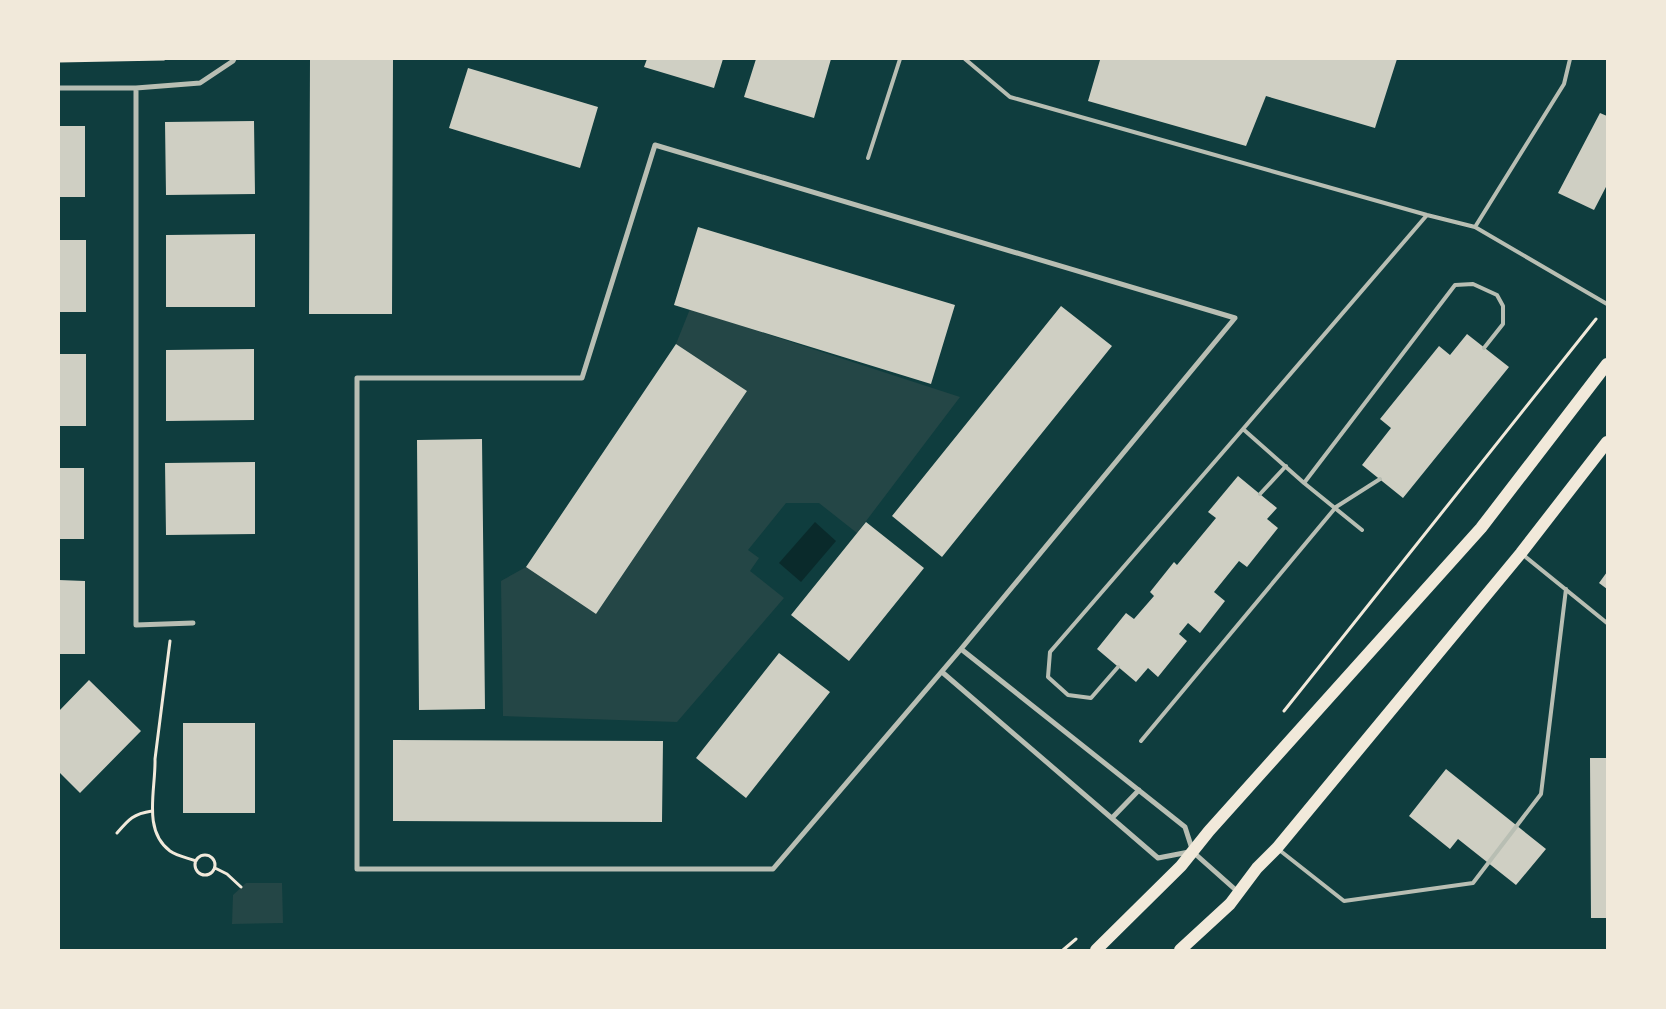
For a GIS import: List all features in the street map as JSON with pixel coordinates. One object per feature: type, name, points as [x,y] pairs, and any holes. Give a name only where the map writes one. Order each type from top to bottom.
[{"type":"main road","points":[[1096,950],[1181,866],[1209,831],[1481,528],[1607,364]]},
{"type":"main road","points":[[1180,950],[1230,904],[1257,868],[1277,848],[1521,553],[1607,442]]},
{"type":"street","points":[[59,88],[136,88],[200,83],[234,60]]},
{"type":"street","points":[[136,88],[136,626],[193,623]]},
{"type":"street","points":[[655,145],[1235,318],[961,650],[773,869],[357,869],[357,378],[582,378],[655,145]]},
{"type":"street","points":[[961,650],[1185,827],[1193,852],[1238,892]]},
{"type":"street","points":[[942,672],[1158,858],[1193,852]]},
{"type":"street","points":[[1112,818],[1139,790]]},
{"type":"lane","points":[[868,158],[900,59]]},
{"type":"lane","points":[[965,59],[1010,97],[1426,215],[1475,227],[1607,304]]},
{"type":"lane","points":[[1475,227],[1564,84],[1570,59]]},
{"type":"lane","points":[[1118,667],[1091,698],[1068,695],[1048,677],[1050,652],[1243,430],[1426,215]]},
{"type":"lane","points":[[1304,482],[1455,285],[1473,284],[1497,295],[1504,306],[1503,324],[1484,348]]},
{"type":"lane","points":[[1243,430],[1362,530]]},
{"type":"lane","points":[[1260,494],[1286,466]]},
{"type":"lane","points":[[1141,741],[1336,507],[1380,480]]},
{"type":"lane","points":[[1521,553],[1607,623]]},
{"type":"lane","points":[[1277,848],[1344,901],[1473,883],[1541,794],[1566,589]]},
{"type":"path","points":[[59,61],[164,59]]},
{"type":"path","points":[[1278,718],[1601,312]]},
{"type":"path","points":[[172,624],[155,759],[156,776],[152,811],[154,829],[161,843],[172,853],[196,861]]},
{"type":"path","points":[[117,833],[138,813],[152,811]]},
{"type":"path","points":[[200,855],[209,855],[215,861],[215,868],[210,874],[201,874],[195,867],[196,861],[200,855]]},
{"type":"path","points":[[215,868],[227,874],[241,887]]},
{"type":"shaded area","points":[[690,309],[960,397],[857,533],[819,503],[786,503],[748,550],[759,558],[750,571],[784,598],[677,722],[503,716],[501,581],[526,567],[596,614],[747,391],[676,344]]},
{"type":"shaded area","points":[[815,522],[836,541],[801,582],[779,563]]},
{"type":"shaded area","points":[[246,883],[282,883],[283,923],[232,924],[233,895]]},
{"type":"building","points":[[310,59],[393,59],[392,314],[309,314]]},
{"type":"building","points":[[647,59],[723,59],[714,88],[644,67]]},
{"type":"building","points":[[756,59],[831,59],[814,118],[744,97]]},
{"type":"building","points":[[1096,59],[1397,59],[1375,128],[1266,96],[1246,146],[1088,101],[1100,60]]},
{"type":"building","points":[[468,68],[598,107],[580,168],[449,128]]},
{"type":"building","points":[[1600,113],[1607,116],[1607,185],[1594,210],[1558,193]]},
{"type":"building","points":[[254,121],[255,194],[166,195],[165,122]]},
{"type":"building","points":[[59,126],[85,126],[85,197],[59,197]]},
{"type":"building","points":[[698,227],[955,305],[931,384],[674,305]]},
{"type":"building","points":[[255,234],[255,307],[166,307],[166,235]]},
{"type":"building","points":[[59,240],[86,240],[86,312],[59,312]]},
{"type":"building","points":[[1061,306],[1112,346],[942,557],[892,516]]},
{"type":"building","points":[[1467,334],[1509,367],[1403,498],[1362,465],[1391,428],[1380,419],[1439,346],[1450,355]]},
{"type":"building","points":[[676,344],[747,391],[596,614],[526,567]]},
{"type":"building","points":[[254,349],[254,420],[166,421],[166,350]]},
{"type":"building","points":[[59,354],[86,354],[86,426],[59,426]]},
{"type":"building","points":[[482,439],[485,709],[419,710],[417,440]]},
{"type":"building","points":[[255,462],[255,534],[166,535],[165,463]]},
{"type":"building","points":[[59,468],[84,468],[84,539],[59,539]]},
{"type":"building","points":[[1238,476],[1277,508],[1267,519],[1278,528],[1247,567],[1239,561],[1214,592],[1225,601],[1200,633],[1188,623],[1179,634],[1187,641],[1158,677],[1148,668],[1136,682],[1097,649],[1126,613],[1134,619],[1154,596],[1150,592],[1174,562],[1177,565],[1216,518],[1208,512]]},
{"type":"building","points":[[866,522],[924,568],[849,661],[791,615]]},
{"type":"building","points":[[1607,572],[1607,589],[1599,583]]},
{"type":"building","points":[[59,580],[85,581],[85,654],[59,654]]},
{"type":"building","points":[[779,653],[830,692],[746,798],[696,758]]},
{"type":"building","points":[[89,680],[141,731],[80,793],[59,772],[59,711]]},
{"type":"building","points":[[183,723],[255,723],[255,813],[183,813]]},
{"type":"building","points":[[393,740],[663,741],[662,822],[393,821]]},
{"type":"building","points":[[1590,758],[1607,758],[1607,918],[1591,918]]},
{"type":"building","points":[[1446,769],[1546,849],[1516,885],[1458,839],[1450,849],[1409,816]]}]
